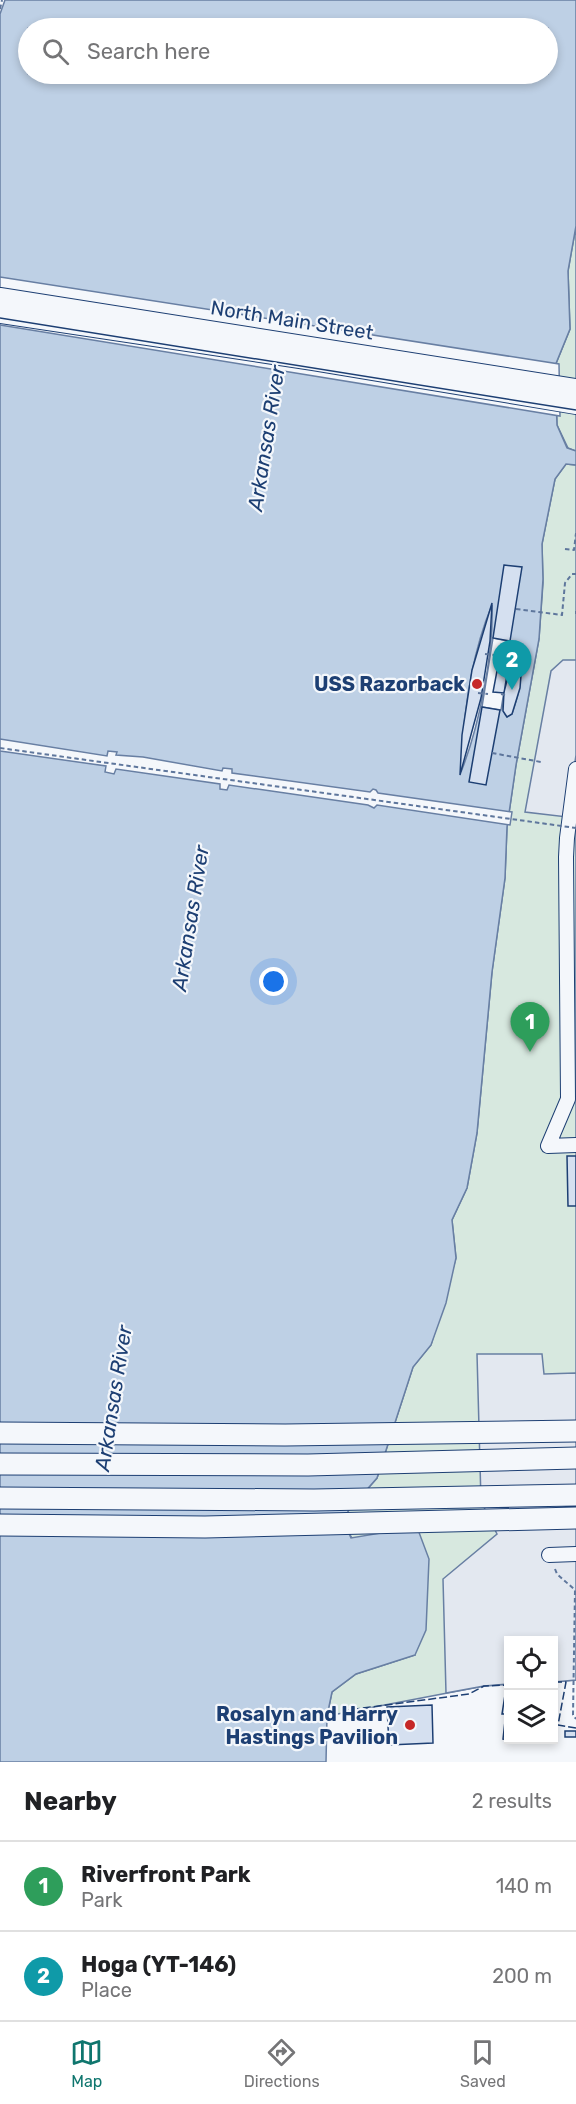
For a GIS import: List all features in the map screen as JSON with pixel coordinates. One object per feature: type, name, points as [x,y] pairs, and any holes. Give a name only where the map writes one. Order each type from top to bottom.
[{"type":"highway","points":[[0,1433],[285,1435],[576,1431]]},
{"type":"highway","points":[[0,1464],[308,1465],[576,1458]]},
{"type":"highway","points":[[0,1498],[314,1500],[576,1495]]},
{"type":"highway","points":[[0,1525],[205,1527],[576,1520]]},
{"type":"main road","name":"North Main Street","points":[[0,297],[576,388]]},
{"type":"main road","name":"North Main Street","points":[[0,314],[313,361],[576,405]]},
{"type":"lane","points":[[576,769],[566,857],[568,1099],[548,1146],[576,1145]]},
{"type":"lane","points":[[549,1555],[576,1554]]},
{"type":"path","points":[[0,9],[2,0]]},
{"type":"path","points":[[565,549],[574,550],[576,533]]},
{"type":"path","points":[[516,609],[562,615],[566,583],[572,574],[576,574]]},
{"type":"path","points":[[485,654],[494,655]]},
{"type":"path","points":[[478,693],[488,694]]},
{"type":"path","points":[[501,694],[505,695]]},
{"type":"path","points":[[0,748],[576,828]]},
{"type":"path","points":[[492,753],[541,762]]},
{"type":"path","points":[[549,1555],[558,1574],[575,1590],[573,1715],[576,1719]]},
{"type":"shaded area","points":[[576,226],[576,451],[568,448],[557,425],[555,366],[570,329],[568,271]]},
{"type":"shaded area","points":[[566,464],[576,465],[576,1680],[558,1682],[558,1636],[504,1636],[504,1684],[484,1686],[327,1716],[332,1692],[356,1674],[415,1655],[347,1529],[348,1511],[377,1478],[413,1367],[431,1345],[456,1258],[452,1220],[467,1188],[477,1133],[492,972],[505,878],[507,827],[539,639],[543,583],[542,544],[555,479]]},
{"type":"shaded area","points":[[563,660],[576,660],[576,755],[567,817],[525,812],[551,671]]},
{"type":"shaded area","points":[[477,1354],[542,1354],[544,1374],[576,1373],[576,1680],[558,1682],[558,1636],[504,1636],[504,1684],[446,1693],[443,1579],[497,1534],[481,1501]]},
{"type":"water","name":"Arkansas River","points":[[5,0],[576,0],[576,226],[568,271],[570,329],[555,366],[557,425],[567,448],[576,451],[576,465],[566,464],[555,479],[542,544],[543,579],[539,639],[507,827],[505,878],[492,972],[477,1133],[467,1188],[452,1220],[456,1258],[446,1303],[431,1345],[413,1367],[377,1478],[348,1511],[347,1529],[351,1538],[417,1527],[429,1559],[426,1630],[415,1655],[356,1674],[332,1692],[327,1716],[326,1762],[0,1762],[0,14]],"holes":[[[492,605],[491,645],[484,690],[474,734],[461,772],[469,687],[478,645]],[[518,660],[520,687],[512,714],[507,717],[504,712],[503,697],[507,680]]]},
{"type":"pier","points":[[0,277],[559,364],[560,416],[0,325]]},
{"type":"pier","points":[[493,638],[512,642],[501,710],[482,707]]},
{"type":"pier","points":[[0,739],[107,756],[108,751],[117,752],[116,755],[143,757],[222,771],[223,768],[232,769],[232,773],[370,792],[373,789],[378,793],[512,812],[510,825],[377,805],[374,808],[368,805],[229,785],[227,790],[220,789],[220,784],[116,769],[114,774],[105,772],[106,766],[0,751]]},
{"type":"building","points":[[504,565],[522,567],[510,641],[493,638]]},
{"type":"building","name":"USS Razorback","points":[[492,603],[490,641],[481,698],[460,775],[462,735],[472,670]]},
{"type":"building","points":[[500,655],[510,656],[504,693],[493,692]]},
{"type":"building","points":[[518,660],[521,675],[520,688],[512,714],[507,717],[503,711],[504,692],[509,673]]},
{"type":"building","points":[[482,707],[500,710],[486,785],[469,782]]},
{"type":"building","points":[[567,1156],[576,1156],[576,1206],[568,1206]]},
{"type":"building","name":"Rosalyn and Harry Hastings Pavilion","points":[[432,1705],[433,1743],[389,1745],[387,1707]]},
{"type":"building","points":[[565,1731],[576,1731],[576,1737],[565,1737]]},
{"type":"tram line","points":[[0,318],[576,410]]},
{"type":"fence","points":[[558,1682],[566,1682],[558,1725],[576,1728]]},
{"type":"fence","points":[[341,1711],[469,1694],[484,1686],[504,1685]]},
{"type":"place","name":"USS Razorback","points":[[477,684]]},
{"type":"place","name":"Hoga (YT-146)","points":[[512,690]]},
{"type":"place","name":"Riverfront Park","points":[[530,1052]]},
{"type":"place","name":"Rosalyn and Harry Hastings Pavilion","points":[[410,1725]]}]
